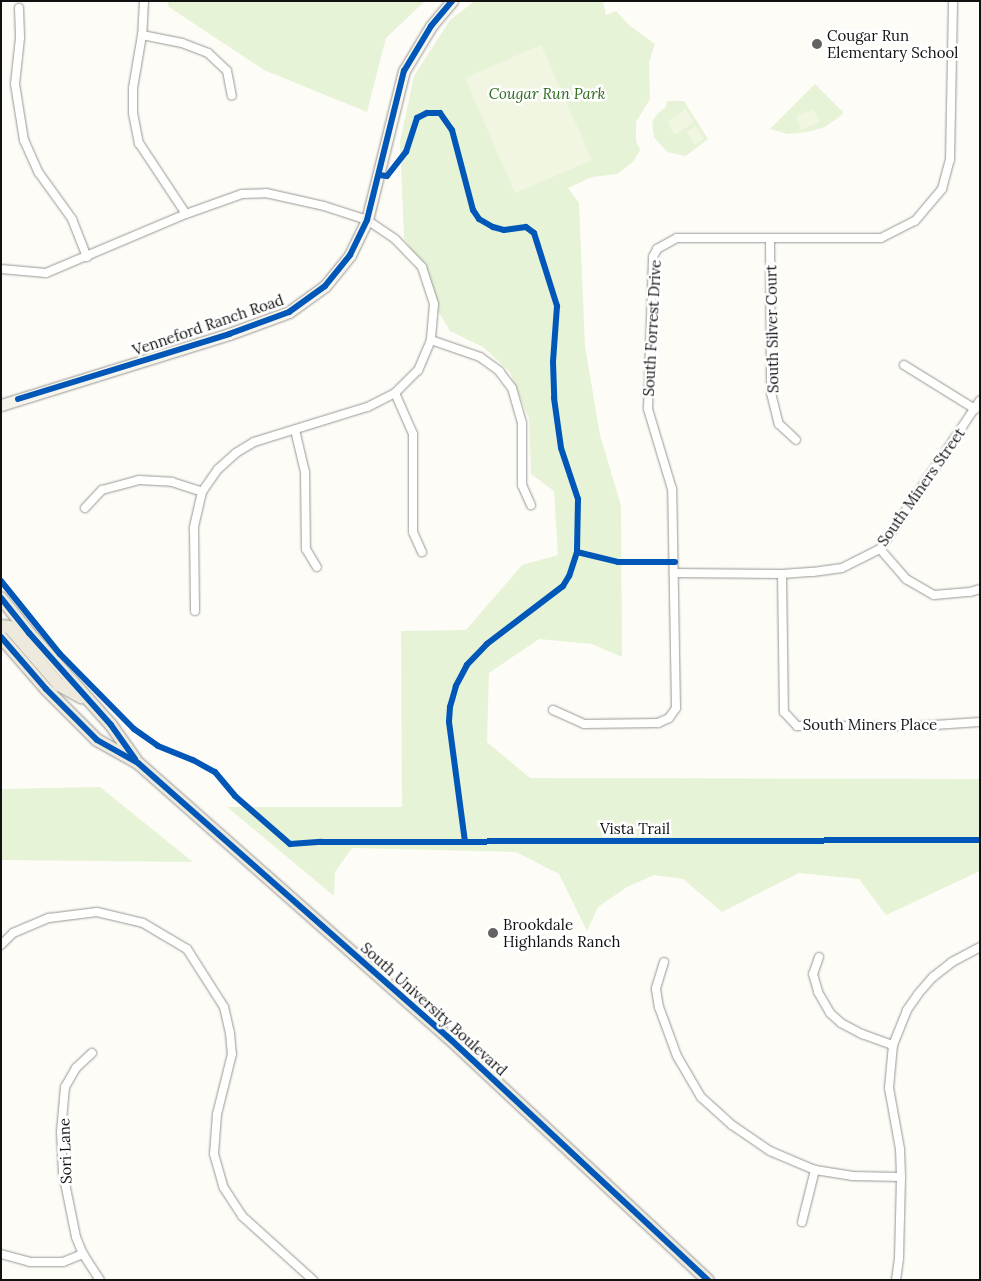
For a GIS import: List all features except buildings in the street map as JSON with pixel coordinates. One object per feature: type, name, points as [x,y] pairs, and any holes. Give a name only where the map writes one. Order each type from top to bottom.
[{"type":"main road","name":"South University Boulevard","points":[[1,598],[90,704],[111,725],[138,763]]},
{"type":"main road","points":[[1,626],[10,627],[59,685],[90,704]]},
{"type":"main road","name":"South University Boulevard","points":[[1,637],[7,651],[97,740],[138,763],[454,1043],[708,1280]]},
{"type":"street","points":[[144,1],[142,35],[132,88],[133,113],[139,143],[186,214]]},
{"type":"street","name":"Venneford Ranch Road","points":[[1,405],[229,334],[289,312],[326,286],[350,256],[368,220],[402,78],[430,26],[452,1]]},
{"type":"street","name":"South Forrest Drive","points":[[553,710],[584,724],[658,724],[669,718],[676,708],[672,489],[648,408],[653,257],[656,249],[677,238],[881,238],[915,221],[942,189],[950,160],[953,1]]},
{"type":"street","points":[[19,8],[20,38],[15,84],[24,140],[39,173],[72,219],[88,257]]},
{"type":"street","points":[[142,35],[182,43],[208,53],[227,71],[232,96]]},
{"type":"street","points":[[1,269],[46,272],[88,257],[186,214],[242,194],[266,192],[324,206],[368,220],[395,239],[422,267],[434,304],[431,340],[418,370],[394,393],[368,407],[254,442],[236,453],[218,469],[202,492],[194,528],[195,611]]},
{"type":"street","name":"South Silver Court","points":[[770,239],[771,393],[780,424],[796,440]]},
{"type":"street","points":[[431,340],[480,356],[499,371],[512,388],[522,423],[522,485],[531,504]]},
{"type":"street","points":[[904,365],[974,409]]},
{"type":"street","points":[[394,393],[413,434],[413,532],[422,552]]},
{"type":"street","name":"South Miners Street","points":[[674,573],[782,574],[842,568],[880,549],[980,400]]},
{"type":"street","points":[[295,430],[305,472],[306,548],[317,567]]},
{"type":"street","points":[[85,508],[102,490],[139,480],[172,482],[202,492]]},
{"type":"street","points":[[880,549],[906,579],[934,595],[980,590]]},
{"type":"street","name":"South Miners Place","points":[[782,574],[784,712],[797,726],[919,726],[980,722]]},
{"type":"street","points":[[1,945],[13,933],[49,918],[97,912],[143,923],[187,949],[224,1006],[230,1033],[232,1054],[217,1114],[214,1154],[224,1188],[242,1216],[313,1280]]},
{"type":"street","points":[[896,1280],[899,1259],[901,1177],[900,1149],[889,1088],[893,1045],[907,1010],[933,976],[952,962],[980,947]]},
{"type":"street","points":[[819,957],[813,974],[818,992],[830,1013],[862,1034],[893,1045]]},
{"type":"street","points":[[664,962],[656,989],[659,1007],[677,1056],[701,1097],[732,1125],[770,1151],[815,1170],[852,1176],[901,1177]]},
{"type":"street","name":"Sori Lane","points":[[92,1053],[76,1068],[65,1087],[61,1132],[63,1173],[76,1236],[83,1254],[100,1280]]},
{"type":"street","points":[[802,1222],[815,1170]]},
{"type":"street","points":[[1,1254],[30,1262],[63,1262],[83,1254]]},
{"type":"green space","points":[[167,1],[425,1],[386,38],[367,112],[264,70],[169,7]]},
{"type":"green space","name":"Cougar Run Park","points":[[475,1],[603,1],[606,15],[616,11],[629,25],[655,44],[649,62],[650,99],[636,122],[636,141],[640,150],[633,162],[617,174],[592,177],[568,188],[579,203],[585,346],[600,435],[621,506],[622,657],[592,644],[539,639],[489,673],[487,742],[530,778],[980,779],[980,871],[886,915],[859,879],[799,873],[722,912],[683,879],[654,875],[627,887],[598,907],[587,931],[559,874],[516,852],[352,848],[335,872],[334,896],[227,807],[402,807],[401,631],[466,630],[522,565],[558,555],[554,491],[531,474],[529,419],[510,372],[483,347],[450,331],[434,304],[422,267],[404,238],[400,141],[414,76],[450,20]]},
{"type":"green space","name":"Cougar Run Park","points":[[541,45],[592,160],[515,193],[465,78]]},
{"type":"green space","points":[[815,84],[843,112],[842,115],[825,127],[807,132],[788,134],[770,129]]},
{"type":"green space","points":[[667,101],[684,101],[708,139],[686,156],[667,152],[654,137],[652,122],[658,113],[666,107]]},
{"type":"green space","points":[[685,109],[694,122],[675,135],[667,122]]},
{"type":"green space","points":[[813,109],[819,122],[801,130],[796,117]]},
{"type":"green space","points":[[696,126],[704,139],[695,145],[687,132]]},
{"type":"green space","points":[[100,787],[193,862],[1,860],[1,789]]},
{"type":"cycle path","points":[[18,399],[229,334],[289,312],[325,286],[350,255],[367,220],[404,71],[431,26],[452,1]]},
{"type":"cycle path","points":[[379,175],[387,176],[406,152],[417,118],[427,113],[440,113],[452,130],[473,210],[479,219],[493,227],[504,230],[526,227],[534,233],[557,306],[553,362],[554,398],[561,448],[578,499],[577,552],[569,576],[563,586],[487,644],[467,665],[456,686],[450,707],[449,722],[465,842]]},
{"type":"cycle path","points":[[577,552],[618,562],[675,562]]},
{"type":"cycle path","name":"Vista Trail","points":[[1,581],[60,654],[134,729],[158,746],[193,760],[215,772],[235,796],[290,844],[321,842],[980,840]]},
{"type":"cycle path","points":[[1,598],[29,633],[111,725],[135,759]]},
{"type":"cycle path","points":[[1,637],[46,689],[97,740],[138,763],[448,1037],[708,1280]]},
{"type":"place","name":"Cougar Run Elementary School","points":[[817,44]]},
{"type":"place","name":"Brookdale Highlands Ranch","points":[[493,933]]}]
